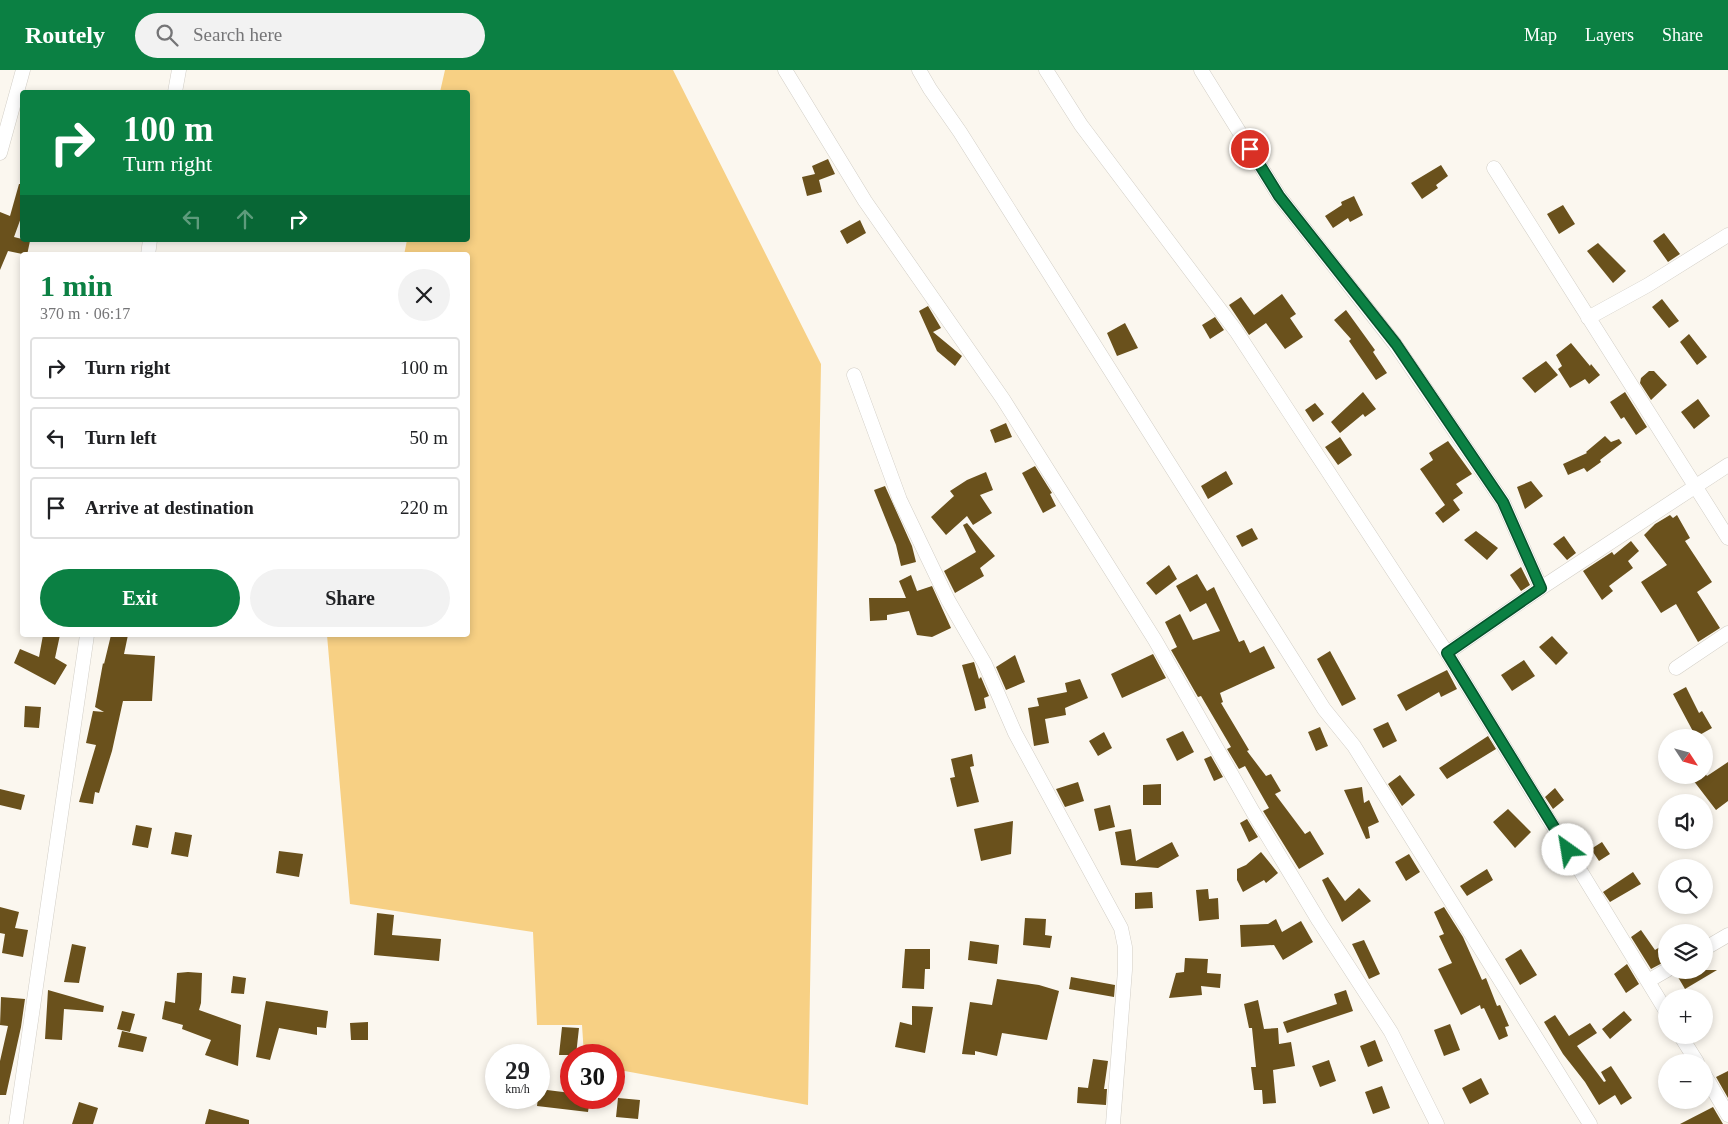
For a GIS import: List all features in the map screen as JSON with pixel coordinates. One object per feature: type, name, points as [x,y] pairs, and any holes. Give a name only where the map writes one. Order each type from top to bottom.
[{"type":"street","points":[[0,153],[6,114],[23,70]]},
{"type":"street","points":[[175,90],[179,70]]},
{"type":"street","points":[[785,70],[865,201],[1003,399],[1155,640],[1268,837],[1319,921],[1391,1032],[1437,1124]]},
{"type":"street","points":[[919,70],[1324,709],[1354,746],[1590,1124]]},
{"type":"street","points":[[1046,70],[1081,125],[1236,331],[1447,653],[1658,998]]},
{"type":"street","points":[[1202,70],[1279,196],[1396,344],[1503,502],[1541,588]]},
{"type":"street","points":[[1494,168],[1728,538]]},
{"type":"street","points":[[1588,318],[1648,285],[1728,235]]},
{"type":"street","points":[[854,375],[900,500],[944,592],[985,664],[1015,733],[1121,928],[1125,946],[1125,970],[1113,1124]]},
{"type":"street","points":[[1447,653],[1541,588],[1728,465]]},
{"type":"street","points":[[1676,668],[1728,633]]},
{"type":"street","points":[[16,1124],[87,637]]},
{"type":"street","points":[[1713,944],[1728,935]]},
{"type":"street","points":[[1648,981],[1658,975]]},
{"type":"street","points":[[1713,1089],[1728,1115]]},
{"type":"shaded area","points":[[445,70],[673,70],[821,364],[808,1105],[625,1071],[625,1044],[583,1044],[582,1025],[537,1025],[533,932],[350,904],[327,637],[470,637],[470,252],[405,252],[407,242],[470,242],[470,90],[440,90]]},
{"type":"building","points":[[828,159],[835,174],[819,180],[822,192],[807,196],[802,177],[815,174],[812,166]]},
{"type":"building","points":[[1441,165],[1448,176],[1436,185],[1438,188],[1422,199],[1411,183]]},
{"type":"building","points":[[20,184],[20,220],[14,237],[20,238],[20,242],[30,242],[28,252],[20,254],[8,251],[0,270],[0,212],[10,216]]},
{"type":"building","points":[[1354,196],[1363,215],[1350,222],[1348,218],[1333,228],[1325,216],[1342,205],[1341,202]]},
{"type":"building","points":[[1563,205],[1575,224],[1559,234],[1547,214]]},
{"type":"building","points":[[860,220],[866,233],[847,244],[840,231]]},
{"type":"building","points":[[1664,233],[1680,254],[1668,262],[1653,241]]},
{"type":"building","points":[[1598,243],[1626,271],[1613,283],[1587,251]]},
{"type":"building","points":[[1282,294],[1296,314],[1290,318],[1303,337],[1285,349],[1266,323],[1249,335],[1229,305],[1241,297],[1254,315]]},
{"type":"building","points":[[1662,299],[1679,321],[1669,328],[1652,307]]},
{"type":"building","points":[[928,306],[941,328],[933,332],[962,356],[955,366],[937,351],[919,311]]},
{"type":"building","points":[[1346,310],[1375,350],[1373,352],[1387,373],[1376,380],[1349,341],[1351,339],[1334,320]]},
{"type":"building","points":[[1215,317],[1224,330],[1210,339],[1202,325]]},
{"type":"building","points":[[1125,323],[1138,348],[1117,356],[1107,333]]},
{"type":"building","points":[[1689,334],[1707,357],[1697,365],[1680,342]]},
{"type":"building","points":[[1571,343],[1600,375],[1589,384],[1585,379],[1570,388],[1558,369],[1562,366],[1556,355]]},
{"type":"building","points":[[1546,361],[1558,375],[1535,393],[1522,378]]},
{"type":"building","points":[[1649,371],[1654,371],[1667,385],[1651,400],[1640,383],[1641,378]]},
{"type":"building","points":[[1363,392],[1376,409],[1365,417],[1363,414],[1340,433],[1331,422]]},
{"type":"building","points":[[1625,392],[1647,427],[1636,435],[1624,417],[1621,419],[1610,402]]},
{"type":"building","points":[[1698,399],[1710,416],[1694,429],[1681,412]]},
{"type":"building","points":[[1315,403],[1324,414],[1313,422],[1305,410]]},
{"type":"building","points":[[1006,423],[1012,437],[995,443],[990,430]]},
{"type":"building","points":[[1605,436],[1611,442],[1619,439],[1622,443],[1587,472],[1584,468],[1568,475],[1563,464],[1587,453]]},
{"type":"building","points":[[1340,437],[1352,455],[1338,465],[1325,447]]},
{"type":"building","points":[[1448,441],[1472,474],[1456,484],[1463,493],[1453,500],[1460,510],[1443,523],[1435,513],[1445,505],[1420,469],[1433,460],[1429,453]]},
{"type":"building","points":[[1035,466],[1052,493],[1050,494],[1056,506],[1043,513],[1022,473]]},
{"type":"building","points":[[1226,471],[1233,484],[1208,499],[1201,486]]},
{"type":"building","points":[[986,472],[993,490],[980,495],[992,513],[973,525],[967,516],[946,535],[931,517],[954,496],[950,491],[967,480]]},
{"type":"building","points":[[1531,481],[1543,496],[1525,509],[1517,487]]},
{"type":"building","points":[[885,486],[912,546],[916,562],[901,566],[896,545],[874,490]]},
{"type":"building","points":[[1670,515],[1673,518],[1677,515],[1690,538],[1685,541],[1712,582],[1697,592],[1720,628],[1698,642],[1676,604],[1661,613],[1641,582],[1667,565],[1644,535],[1655,524]]},
{"type":"building","points":[[967,523],[995,556],[980,568],[984,576],[955,593],[944,571],[976,552],[963,525]]},
{"type":"building","points":[[1252,528],[1258,539],[1242,547],[1236,536]]},
{"type":"building","points":[[1476,531],[1498,548],[1487,560],[1464,540]]},
{"type":"building","points":[[1564,536],[1576,553],[1567,560],[1553,544]]},
{"type":"building","points":[[1631,541],[1639,551],[1628,561],[1633,568],[1609,586],[1613,591],[1602,600],[1583,571],[1612,552],[1614,555]]},
{"type":"building","points":[[1169,565],[1177,579],[1156,595],[1146,583]]},
{"type":"building","points":[[1521,567],[1530,585],[1521,591],[1510,575]]},
{"type":"building","points":[[1197,574],[1207,591],[1214,587],[1239,642],[1244,640],[1250,653],[1264,646],[1275,668],[1220,693],[1223,702],[1221,703],[1249,750],[1247,751],[1266,776],[1271,774],[1281,791],[1275,794],[1305,834],[1310,831],[1324,854],[1299,869],[1263,811],[1269,808],[1245,766],[1239,769],[1227,749],[1231,747],[1201,696],[1198,697],[1171,650],[1177,647],[1165,622],[1180,614],[1193,640],[1220,631],[1206,603],[1190,612],[1176,586]]},
{"type":"building","points":[[911,575],[917,591],[932,586],[951,628],[932,637],[917,635],[909,611],[887,615],[887,620],[870,621],[869,598],[906,598],[899,581]]},
{"type":"building","points":[[1552,636],[1568,653],[1556,665],[1539,647]]},
{"type":"building","points":[[43,637],[60,637],[55,658],[67,665],[55,685],[14,663],[20,649],[39,657]]},
{"type":"building","points":[[111,637],[128,637],[124,654],[155,656],[152,701],[123,701],[112,751],[99,793],[95,792],[93,804],[79,802],[96,745],[86,743],[93,711],[104,712],[95,707]]},
{"type":"building","points":[[1330,651],[1356,699],[1342,706],[1317,659]]},
{"type":"building","points":[[1153,654],[1166,678],[1122,698],[1111,674]]},
{"type":"building","points":[[1015,655],[1025,682],[1006,690],[996,667]]},
{"type":"building","points":[[1524,660],[1535,676],[1512,691],[1501,675]]},
{"type":"building","points":[[974,662],[979,679],[981,677],[989,696],[984,698],[986,708],[975,711],[962,665]]},
{"type":"building","points":[[1447,670],[1457,689],[1441,697],[1439,692],[1406,711],[1397,695]]},
{"type":"building","points":[[1080,679],[1088,698],[1065,708],[1066,715],[1045,719],[1049,743],[1034,746],[1028,708],[1039,706],[1037,698],[1067,692],[1065,683]]},
{"type":"building","points":[[1686,687],[1699,713],[1702,711],[1712,728],[1692,729],[1673,694]]},
{"type":"building","points":[[25,706],[41,707],[39,728],[24,727]]},
{"type":"building","points":[[1388,722],[1397,741],[1383,748],[1373,729]]},
{"type":"building","points":[[1320,727],[1328,746],[1316,751],[1308,732]]},
{"type":"building","points":[[1183,731],[1194,752],[1177,761],[1166,739]]},
{"type":"building","points":[[1104,732],[1112,748],[1098,756],[1089,741]]},
{"type":"building","points":[[1488,736],[1496,749],[1447,779],[1439,768]]},
{"type":"building","points":[[972,754],[974,766],[970,767],[979,802],[957,807],[950,778],[955,777],[951,759]]},
{"type":"building","points":[[1211,756],[1223,777],[1214,781],[1204,759]]},
{"type":"building","points":[[1728,762],[1728,801],[1716,810],[1713,806],[1713,794],[1704,794],[1696,784],[1713,784],[1713,772]]},
{"type":"building","points":[[1400,775],[1415,795],[1402,806],[1388,784]]},
{"type":"building","points":[[1078,782],[1084,801],[1065,807],[1056,789]]},
{"type":"building","points":[[1161,784],[1161,805],[1143,805],[1143,785]]},
{"type":"building","points":[[1362,787],[1364,803],[1369,800],[1379,822],[1368,827],[1370,838],[1366,839],[1344,790]]},
{"type":"building","points":[[1555,788],[1564,800],[1553,809],[1545,797]]},
{"type":"building","points":[[0,789],[25,795],[21,810],[0,805]]},
{"type":"building","points":[[1110,805],[1115,827],[1099,831],[1094,809]]},
{"type":"building","points":[[1508,809],[1531,832],[1515,848],[1493,822]]},
{"type":"building","points":[[1247,819],[1258,837],[1249,842],[1240,823]]},
{"type":"building","points":[[1013,821],[1011,854],[981,861],[974,829]]},
{"type":"building","points":[[136,825],[152,828],[148,848],[132,845]]},
{"type":"building","points":[[1131,829],[1136,861],[1172,842],[1179,856],[1158,868],[1121,865],[1115,832]]},
{"type":"building","points":[[175,832],[192,835],[188,857],[171,854]]},
{"type":"building","points":[[1602,842],[1610,854],[1599,861],[1591,849]]},
{"type":"building","points":[[279,851],[303,854],[299,877],[276,873]]},
{"type":"building","points":[[1261,852],[1278,873],[1266,883],[1264,880],[1243,892],[1237,880],[1237,869],[1246,865]]},
{"type":"building","points":[[1409,854],[1420,872],[1406,881],[1395,862]]},
{"type":"building","points":[[1487,869],[1493,880],[1467,896],[1460,886]]},
{"type":"building","points":[[1633,872],[1641,884],[1610,902],[1603,892]]},
{"type":"building","points":[[1328,877],[1345,901],[1359,888],[1371,901],[1342,922],[1322,880]]},
{"type":"building","points":[[1208,889],[1209,899],[1218,898],[1219,919],[1199,921],[1196,890]]},
{"type":"building","points":[[1152,892],[1153,908],[1135,909],[1135,893]]},
{"type":"building","points":[[0,907],[19,912],[15,928],[28,930],[23,957],[2,953],[5,934],[0,933]]},
{"type":"building","points":[[1444,907],[1463,937],[1482,980],[1486,978],[1497,1006],[1500,1005],[1509,1026],[1505,1027],[1508,1036],[1499,1040],[1484,1008],[1481,1009],[1480,1005],[1461,1015],[1438,969],[1452,963],[1439,936],[1444,934],[1434,912]]},
{"type":"building","points":[[377,913],[394,915],[392,935],[441,939],[439,961],[374,955]]},
{"type":"building","points":[[1025,918],[1046,919],[1045,935],[1052,936],[1050,948],[1023,945]]},
{"type":"building","points":[[1276,919],[1282,932],[1301,921],[1313,942],[1283,960],[1274,945],[1241,947],[1240,925],[1268,924]]},
{"type":"building","points":[[1641,930],[1655,950],[1658,948],[1658,965],[1651,969],[1631,937]]},
{"type":"building","points":[[1364,940],[1380,974],[1369,979],[1352,944]]},
{"type":"building","points":[[970,941],[999,945],[997,964],[968,960]]},
{"type":"building","points":[[72,944],[86,947],[79,983],[64,982]]},
{"type":"building","points":[[905,949],[930,949],[930,969],[925,969],[924,989],[902,988]]},
{"type":"building","points":[[1521,949],[1537,975],[1520,985],[1505,959]]},
{"type":"building","points":[[1185,958],[1208,959],[1207,973],[1221,974],[1220,988],[1201,986],[1202,995],[1169,998],[1176,973],[1184,972]]},
{"type":"building","points":[[1627,964],[1639,984],[1626,993],[1614,974]]},
{"type":"building","points":[[177,973],[202,973],[199,1010],[241,1025],[238,1066],[205,1055],[211,1040],[182,1029],[183,1025],[162,1019],[165,1001],[175,1003]]},
{"type":"building","points":[[233,976],[246,978],[244,994],[231,993]]},
{"type":"building","points":[[1071,977],[1115,985],[1114,997],[1069,989]]},
{"type":"building","points":[[997,979],[1039,985],[1059,991],[1047,1040],[1002,1033],[997,1056],[975,1051],[975,1055],[962,1054],[970,1002],[992,1005]]},
{"type":"building","points":[[1679,979],[1702,979],[1685,989]]},
{"type":"building","points":[[48,990],[104,1006],[103,1012],[64,1009],[62,1040],[45,1039]]},
{"type":"building","points":[[1346,990],[1353,1011],[1287,1033],[1283,1022],[1337,1004],[1334,994]]},
{"type":"building","points":[[1,997],[25,999],[21,1027],[6,1095],[0,1095],[0,1061],[8,1026],[0,1025]]},
{"type":"building","points":[[1258,1000],[1264,1029],[1278,1028],[1279,1044],[1291,1042],[1295,1066],[1273,1070],[1276,1103],[1263,1104],[1262,1090],[1254,1090],[1251,1067],[1256,1067],[1252,1028],[1249,1028],[1244,1004]]},
{"type":"building","points":[[266,1001],[328,1011],[326,1028],[317,1027],[317,1035],[279,1028],[270,1060],[256,1057]]},
{"type":"building","points":[[912,1006],[933,1007],[925,1053],[895,1047],[900,1022],[912,1025]]},
{"type":"building","points":[[122,1011],[135,1014],[130,1032],[117,1029]]},
{"type":"building","points":[[1624,1011],[1632,1020],[1610,1039],[1602,1029]]},
{"type":"building","points":[[1555,1015],[1569,1036],[1590,1023],[1597,1033],[1577,1046],[1604,1082],[1606,1081],[1601,1072],[1611,1066],[1632,1098],[1621,1105],[1615,1095],[1599,1105],[1585,1082],[1563,1054],[1544,1022]]},
{"type":"building","points":[[368,1022],[368,1040],[351,1040],[350,1023]]},
{"type":"building","points":[[1450,1024],[1460,1050],[1444,1056],[1434,1030]]},
{"type":"building","points":[[562,1027],[579,1028],[577,1044],[560,1044]]},
{"type":"building","points":[[122,1031],[147,1037],[143,1052],[118,1047]]},
{"type":"building","points":[[1375,1040],[1383,1061],[1368,1067],[1360,1046]]},
{"type":"building","points":[[1093,1059],[1108,1061],[1104,1089],[1107,1089],[1106,1105],[1077,1103],[1078,1087],[1088,1088]]},
{"type":"building","points":[[1329,1060],[1336,1081],[1320,1087],[1312,1066]]},
{"type":"building","points":[[1728,1071],[1728,1098],[1716,1077]]},
{"type":"building","points":[[1481,1078],[1489,1094],[1470,1104],[1462,1088]]},
{"type":"building","points":[[1382,1086],[1390,1108],[1373,1114],[1365,1092]]},
{"type":"building","points":[[550,1090],[560,1092],[560,1109],[550,1108]]},
{"type":"building","points":[[625,1099],[640,1100],[638,1119],[616,1117],[617,1109],[625,1109]]},
{"type":"building","points":[[79,1102],[98,1108],[93,1124],[72,1124]]},
{"type":"building","points":[[1713,1107],[1723,1124],[1680,1124],[1709,1109],[1713,1109]]},
{"type":"building","points":[[209,1109],[249,1120],[249,1124],[205,1124]]},
{"type":"building","points":[[562,1109],[588,1109],[588,1112]]},
{"type":"route","points":[[1250,149],[1279,196],[1396,344],[1503,502],[1541,588],[1447,653],[1568,850]]}]
